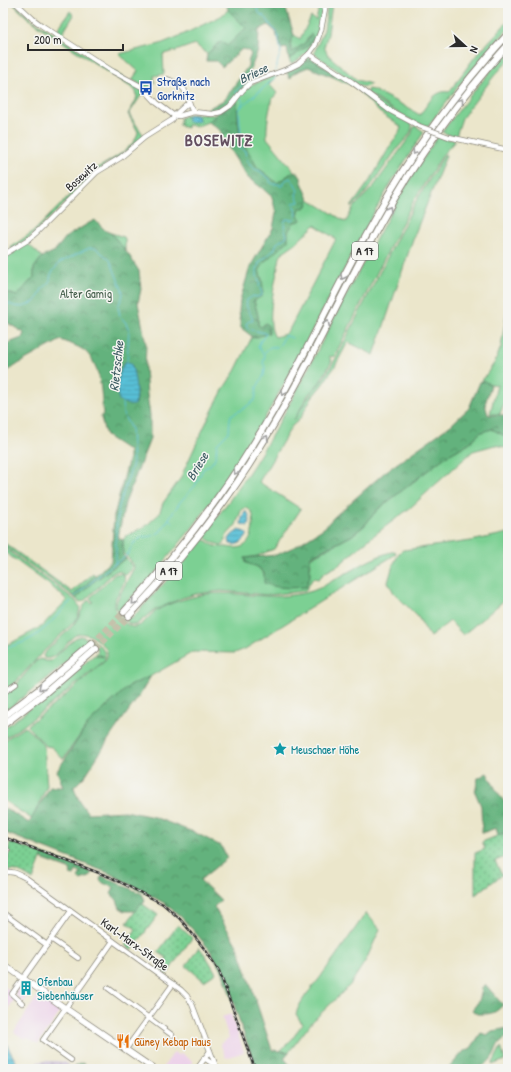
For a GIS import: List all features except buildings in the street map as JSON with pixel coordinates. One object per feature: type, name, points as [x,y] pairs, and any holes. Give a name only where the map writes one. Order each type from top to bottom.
[{"type":"highway","name":"A 17","points":[[508,34],[448,105],[420,144],[396,182],[350,263],[280,399],[255,442],[223,491],[195,530],[126,614],[162,580],[221,506],[246,471],[286,402],[356,267],[404,182],[453,110],[508,45]]},
{"type":"highway","points":[[3,717],[94,646],[45,693],[3,725]]},
{"type":"main road","points":[[3,964],[154,1069]]},
{"type":"street","points":[[16,3],[33,19],[112,71],[142,87],[175,116]]},
{"type":"street","points":[[326,3],[321,30],[315,46],[309,54],[352,82],[389,110],[419,126],[449,137],[508,150]]},
{"type":"street","name":"Bosewitz","points":[[175,116],[193,112],[212,114],[221,112],[230,106],[250,83],[290,68],[298,64],[309,54]]},
{"type":"street","points":[[166,80],[177,83],[184,89],[193,112]]},
{"type":"street","name":"Bosewitz","points":[[3,255],[33,236],[98,172],[120,158],[145,137],[172,120],[189,102]]},
{"type":"street","points":[[3,693],[16,684]]},
{"type":"street","points":[[3,870],[8,851]]},
{"type":"street","name":"Karl-Marx-Straße","points":[[3,873],[11,872],[26,878],[173,984],[187,996],[192,1004],[216,1068]]},
{"type":"street","points":[[22,1003],[12,994],[72,911]]},
{"type":"street","points":[[3,913],[47,945]]},
{"type":"street","points":[[51,939],[78,958]]},
{"type":"street","points":[[71,1060],[43,1040],[113,941]]},
{"type":"street","points":[[126,1049],[173,984]]},
{"type":"street","points":[[108,988],[172,1035]]},
{"type":"street","points":[[197,1069],[210,1051]]},
{"type":"street","points":[[204,1058],[216,1068]]},
{"type":"shaded area","points":[[24,981],[34,988],[23,1003],[14,994]]},
{"type":"shaded area","points":[[3,985],[11,992],[15,999],[3,1015]]},
{"type":"shaded area","points":[[40,992],[60,1007],[60,1010],[59,1014],[38,1044],[30,1039],[23,1038],[14,1032]]},
{"type":"shaded area","points":[[231,1014],[244,1052],[226,1058],[220,1043],[229,1038],[222,1017]]},
{"type":"shaded area","points":[[174,1052],[179,1056],[181,1053],[193,1061],[188,1069],[162,1069]]},
{"type":"shaded area","points":[[37,1062],[65,1062],[73,1069],[34,1069]]},
{"type":"green space","points":[[12,3],[14,3],[31,19],[144,91],[129,114],[144,136],[119,157],[106,164],[28,239],[12,249],[11,247],[34,231],[95,170],[132,144],[138,132],[128,114],[137,96],[135,90],[30,20]]},
{"type":"green space","points":[[226,3],[244,3],[251,6],[256,3],[284,3],[294,35],[290,44],[292,52],[304,44],[311,34],[314,37],[309,45],[289,59],[287,48],[281,49],[276,32],[268,25],[259,30],[258,51],[248,75],[250,82],[225,109],[216,112],[206,112],[207,109],[224,100],[248,66],[251,54],[247,50],[242,49],[222,67],[216,61],[206,61],[207,54],[221,41],[227,46],[246,28],[228,10]]},
{"type":"green space","points":[[320,3],[324,3],[321,21],[315,38],[306,53],[291,64],[289,59],[309,45],[311,34],[304,44],[292,52],[289,44],[294,35],[300,39],[311,17],[316,20]]},
{"type":"green space","points":[[328,3],[332,3],[328,34],[324,47],[328,55],[357,80],[371,84],[368,86],[359,86],[314,53],[324,30]]},
{"type":"green space","points":[[228,10],[246,28],[227,47],[221,41],[207,54],[195,44],[163,54],[164,74],[154,76],[155,83],[146,88],[132,80],[138,71],[119,54],[160,44],[221,16]]},
{"type":"green space","points":[[70,11],[74,15],[61,36],[55,33]]},
{"type":"green space","points":[[508,21],[508,29],[466,76],[428,127],[420,125],[390,108],[367,92],[368,89],[373,90],[420,115],[436,95],[449,92],[474,58]]},
{"type":"green space","points":[[508,50],[508,61],[494,76],[462,118],[456,136],[455,137],[442,132],[469,97]]},
{"type":"green space","points":[[310,57],[355,87],[333,77],[334,75],[311,60],[303,61]]},
{"type":"green space","points":[[303,61],[315,61],[334,74],[333,77],[308,67],[294,73],[290,79],[286,71]]},
{"type":"green space","points":[[276,75],[277,76],[269,84],[277,93],[273,98],[270,107],[267,123],[267,138],[294,171],[277,183],[257,167],[241,139],[238,122],[237,101],[243,92],[251,85]]},
{"type":"green space","points":[[358,88],[412,124],[412,128],[371,186],[351,207],[371,179],[401,128],[379,112],[357,89]]},
{"type":"green space","points":[[237,101],[238,122],[241,139],[257,167],[277,183],[295,171],[301,176],[301,180],[309,199],[307,206],[300,208],[298,216],[301,219],[300,221],[294,222],[288,232],[288,241],[265,261],[259,271],[263,293],[254,301],[258,316],[258,325],[261,327],[266,323],[269,327],[269,333],[254,338],[241,328],[239,311],[240,300],[250,267],[273,228],[276,213],[272,197],[247,177],[228,147],[237,142],[237,136],[228,131],[226,134],[222,134],[218,128],[208,122],[215,117],[215,115]]},
{"type":"green space","points":[[189,114],[215,115],[215,117],[208,122],[199,125],[187,125],[187,128],[180,126],[180,118]]},
{"type":"green space","points":[[416,126],[424,132],[373,214],[289,375],[259,428],[215,497],[192,528],[156,572],[122,607],[123,611],[129,618],[132,619],[167,580],[201,538],[215,546],[233,548],[243,546],[249,540],[252,531],[253,518],[251,511],[247,508],[241,511],[236,525],[227,535],[223,545],[212,542],[207,539],[204,534],[243,481],[269,440],[296,392],[369,252],[417,168],[438,136],[455,141],[444,153],[414,200],[334,357],[329,357],[332,361],[320,382],[308,395],[294,420],[309,396],[324,378],[336,358],[416,201],[445,154],[446,156],[414,236],[374,355],[348,342],[334,368],[312,397],[300,419],[292,426],[259,482],[301,509],[274,549],[257,556],[245,558],[261,570],[271,586],[301,587],[311,565],[310,558],[351,536],[364,526],[377,510],[445,457],[469,443],[481,432],[492,429],[507,437],[508,448],[495,445],[473,451],[410,508],[369,539],[339,565],[324,573],[319,579],[313,578],[305,591],[268,595],[221,591],[196,594],[182,598],[153,611],[136,625],[129,624],[116,607],[117,600],[134,568],[132,562],[123,553],[123,540],[126,536],[146,526],[159,514],[163,503],[180,479],[205,425],[252,337],[254,338],[266,323],[261,327],[258,325],[258,316],[254,300],[262,296],[262,279],[259,271],[294,222],[300,221],[301,219],[298,216],[300,207],[307,206],[309,199],[346,222],[353,208],[374,186],[411,135],[414,127]],"holes":[[[315,225],[336,239],[289,330],[285,334],[275,337],[272,330],[271,321],[272,298],[280,257],[283,252],[296,243]]]},
{"type":"green space","points":[[228,131],[237,136],[238,140],[236,143],[228,147],[222,134],[226,134]]},
{"type":"green space","name":"Alter Gamig","points":[[95,220],[106,231],[111,233],[129,255],[139,271],[141,289],[138,303],[146,344],[145,368],[150,415],[150,439],[125,503],[118,538],[123,540],[123,555],[126,558],[93,582],[76,599],[73,596],[111,561],[114,516],[129,458],[129,451],[106,436],[101,417],[103,414],[98,373],[91,358],[81,348],[61,340],[3,374],[3,345],[22,338],[24,333],[3,320],[3,291],[17,296],[34,277],[34,268],[42,257],[55,251],[66,237]],"holes":[[[123,365],[132,366],[136,400],[134,405],[117,391],[119,375]]]},
{"type":"green space","points":[[111,233],[124,237],[125,250]]},
{"type":"green space","points":[[27,243],[42,257],[34,268],[34,277],[17,296],[3,291],[3,257]]},
{"type":"green space","points":[[508,303],[508,392],[500,414],[490,414],[497,385],[481,382],[495,362],[501,347]]},
{"type":"green space","points":[[484,381],[491,385],[485,404],[488,415],[508,415],[508,438],[492,429],[481,432],[469,443],[445,457],[377,510],[364,526],[351,536],[310,557],[310,576],[306,587],[290,588],[264,583],[264,573],[258,567],[246,563],[245,558],[276,555],[296,546],[324,528],[333,518],[385,472],[451,425],[469,408],[480,382]]},
{"type":"green space","points":[[508,533],[508,597],[463,635],[450,621],[430,637],[418,617],[394,593],[388,582],[393,565],[399,553],[403,550],[471,541]]},
{"type":"green space","points":[[3,542],[72,592],[93,573],[96,576],[73,596],[3,545]]},
{"type":"green space","points":[[3,547],[75,600],[80,607],[77,618],[72,624],[41,654],[15,683],[3,692],[3,646],[41,627],[67,600],[51,586],[3,551]]},
{"type":"green space","points":[[395,551],[396,554],[245,649],[235,653],[193,652],[151,676],[129,686],[88,724],[63,759],[52,747],[46,746],[28,727],[29,724],[60,700],[105,661],[107,657],[106,649],[96,639],[86,634],[78,634],[74,636],[58,653],[49,658],[44,658],[43,655],[74,624],[88,600],[91,603],[93,602],[90,598],[115,574],[121,574],[124,576],[124,580],[115,600],[114,607],[124,622],[129,626],[137,627],[153,613],[162,608],[178,601],[202,595],[221,593],[277,596],[316,590],[371,560]]},
{"type":"green space","points":[[126,558],[132,567],[126,575],[117,571],[111,574],[84,601],[80,602],[76,599],[93,582]]},
{"type":"green space","points":[[80,636],[94,641],[102,648],[105,656],[104,661],[23,726],[3,739],[3,729],[59,686],[93,656],[103,657],[96,654],[98,651],[97,648],[92,643],[86,642],[80,650],[54,673],[3,713],[3,694],[17,684],[36,661],[41,659],[51,661],[75,638]]},
{"type":"green space","points":[[151,676],[140,695],[112,734],[85,776],[74,787],[75,791],[81,804],[88,813],[125,811],[154,817],[194,832],[221,846],[227,858],[200,880],[221,900],[214,907],[239,949],[272,1050],[289,1052],[284,1058],[293,1069],[256,1069],[222,970],[209,949],[180,916],[164,903],[111,874],[3,832],[3,811],[5,808],[29,823],[50,787],[63,787],[57,771],[88,724],[129,686]]},
{"type":"green space","points":[[25,727],[44,746],[47,786],[32,819],[3,800],[3,741]]},
{"type":"green space","points":[[487,773],[499,795],[508,806],[508,835],[498,835],[496,828],[482,833],[481,806],[475,792],[478,778]]},
{"type":"green space","points":[[502,834],[508,835],[508,856],[495,861],[502,875],[475,895],[475,853],[485,849],[482,842]]},
{"type":"green space","points":[[10,842],[43,854],[33,880],[16,871],[4,871]]},
{"type":"green space","points":[[43,854],[92,873],[90,877],[80,880],[78,877],[81,873],[76,871],[74,875],[70,874],[71,870],[41,859]]},
{"type":"green space","points":[[102,876],[142,894],[145,900],[144,903],[141,903],[136,911],[125,911],[120,908],[117,900],[111,894],[114,888],[101,882],[100,879]]},
{"type":"green space","points":[[141,903],[158,915],[132,950],[125,945],[136,929],[127,923]]},
{"type":"green space","points":[[366,913],[380,929],[366,960],[350,985],[312,1022],[289,1052],[280,1051],[293,1038],[302,1024],[296,1014],[301,1002]]},
{"type":"green space","points":[[178,925],[192,938],[166,975],[159,970],[167,958],[158,952]]},
{"type":"green space","points":[[199,947],[216,973],[204,981],[186,966]]},
{"type":"green space","points":[[485,984],[503,1005],[497,1011],[477,1014],[472,1010],[479,1001],[481,989]]},
{"type":"green space","points":[[508,1028],[508,1037],[501,1041],[493,1056],[487,1063],[471,1069],[448,1069],[464,1051],[471,1048],[481,1033],[487,1035],[492,1031]]},
{"type":"green space","points":[[501,1047],[505,1060],[492,1065]]},
{"type":"green space","points":[[82,1063],[89,1067],[89,1069],[73,1069],[77,1065]]},
{"type":"water","points":[[189,115],[196,115],[199,121],[189,122],[186,117]]},
{"type":"water","points":[[125,362],[131,364],[134,373],[136,390],[134,405],[128,405],[119,400],[117,391],[119,375]]},
{"type":"water","points":[[245,512],[247,512],[249,517],[250,523],[248,526],[241,524]]},
{"type":"water","points":[[239,530],[245,532],[247,536],[240,543],[230,544],[229,539]]},
{"type":"water","points":[[3,1036],[20,1069],[11,1069],[6,1061],[3,1049]]},
{"type":"waterway","name":"Briese","points":[[256,3],[258,12],[267,19],[277,32],[281,52],[276,71]]},
{"type":"waterway","name":"Briese","points":[[75,596],[106,570],[127,555],[133,544],[140,538],[152,536],[160,532],[180,502],[195,486],[203,469],[210,465],[214,460],[217,444],[229,432],[231,415],[243,409],[255,400],[257,387],[264,375],[265,367],[263,363],[265,356],[258,347],[266,334],[248,329],[246,324],[249,321],[253,321],[247,309],[247,300],[253,296],[257,297],[262,295],[257,277],[259,263],[274,250],[277,243],[286,237],[287,235],[284,223],[286,219],[293,220],[297,215],[293,203],[299,202],[296,194],[298,191],[290,178],[284,181],[282,186],[279,184],[273,184],[270,182],[270,179],[249,164],[245,151],[240,148],[239,145],[241,136],[239,111],[241,107],[276,77]]},
{"type":"waterway","name":"Briese","points":[[237,94],[236,92],[242,85],[249,82]]},
{"type":"waterway","name":"Briese","points":[[241,98],[243,101],[241,106]]},
{"type":"waterway","name":"Rietzschke","points":[[3,301],[14,306],[23,307],[34,302],[42,289],[47,285],[51,274],[59,263],[89,248],[96,248],[110,260],[123,292],[118,306],[120,316],[126,323],[129,330],[127,363]]},
{"type":"waterway","points":[[264,353],[270,347],[277,347],[285,335],[292,338]]},
{"type":"waterway","name":"Rietzschke","points":[[115,564],[116,530],[119,506],[133,463],[131,429],[123,414],[122,402]]},
{"type":"waterway","name":"Briese","points":[[169,519],[173,522]]},
{"type":"waterway","name":"Rietzschke","points":[[3,649],[23,642],[36,635],[47,626],[71,601]]},
{"type":"tunnel","points":[[92,644],[124,612]]},
{"type":"tunnel","points":[[96,649],[129,616]]},
{"type":"railway","points":[[3,837],[110,877],[163,904],[179,918],[206,951],[219,971],[255,1069]]},
{"type":"place","name":"Straße nach Gorknitz","points":[[146,88]]},
{"type":"place","name":"Meuschaer Höhe","points":[[280,749]]},
{"type":"place","name":"Ofenbau Siebenhäuser","points":[[26,988]]},
{"type":"place","name":"Güney Kebap Haus","points":[[123,1041]]},
{"type":"district","name":"BOSEWITZ","points":[[219,140]]}]
